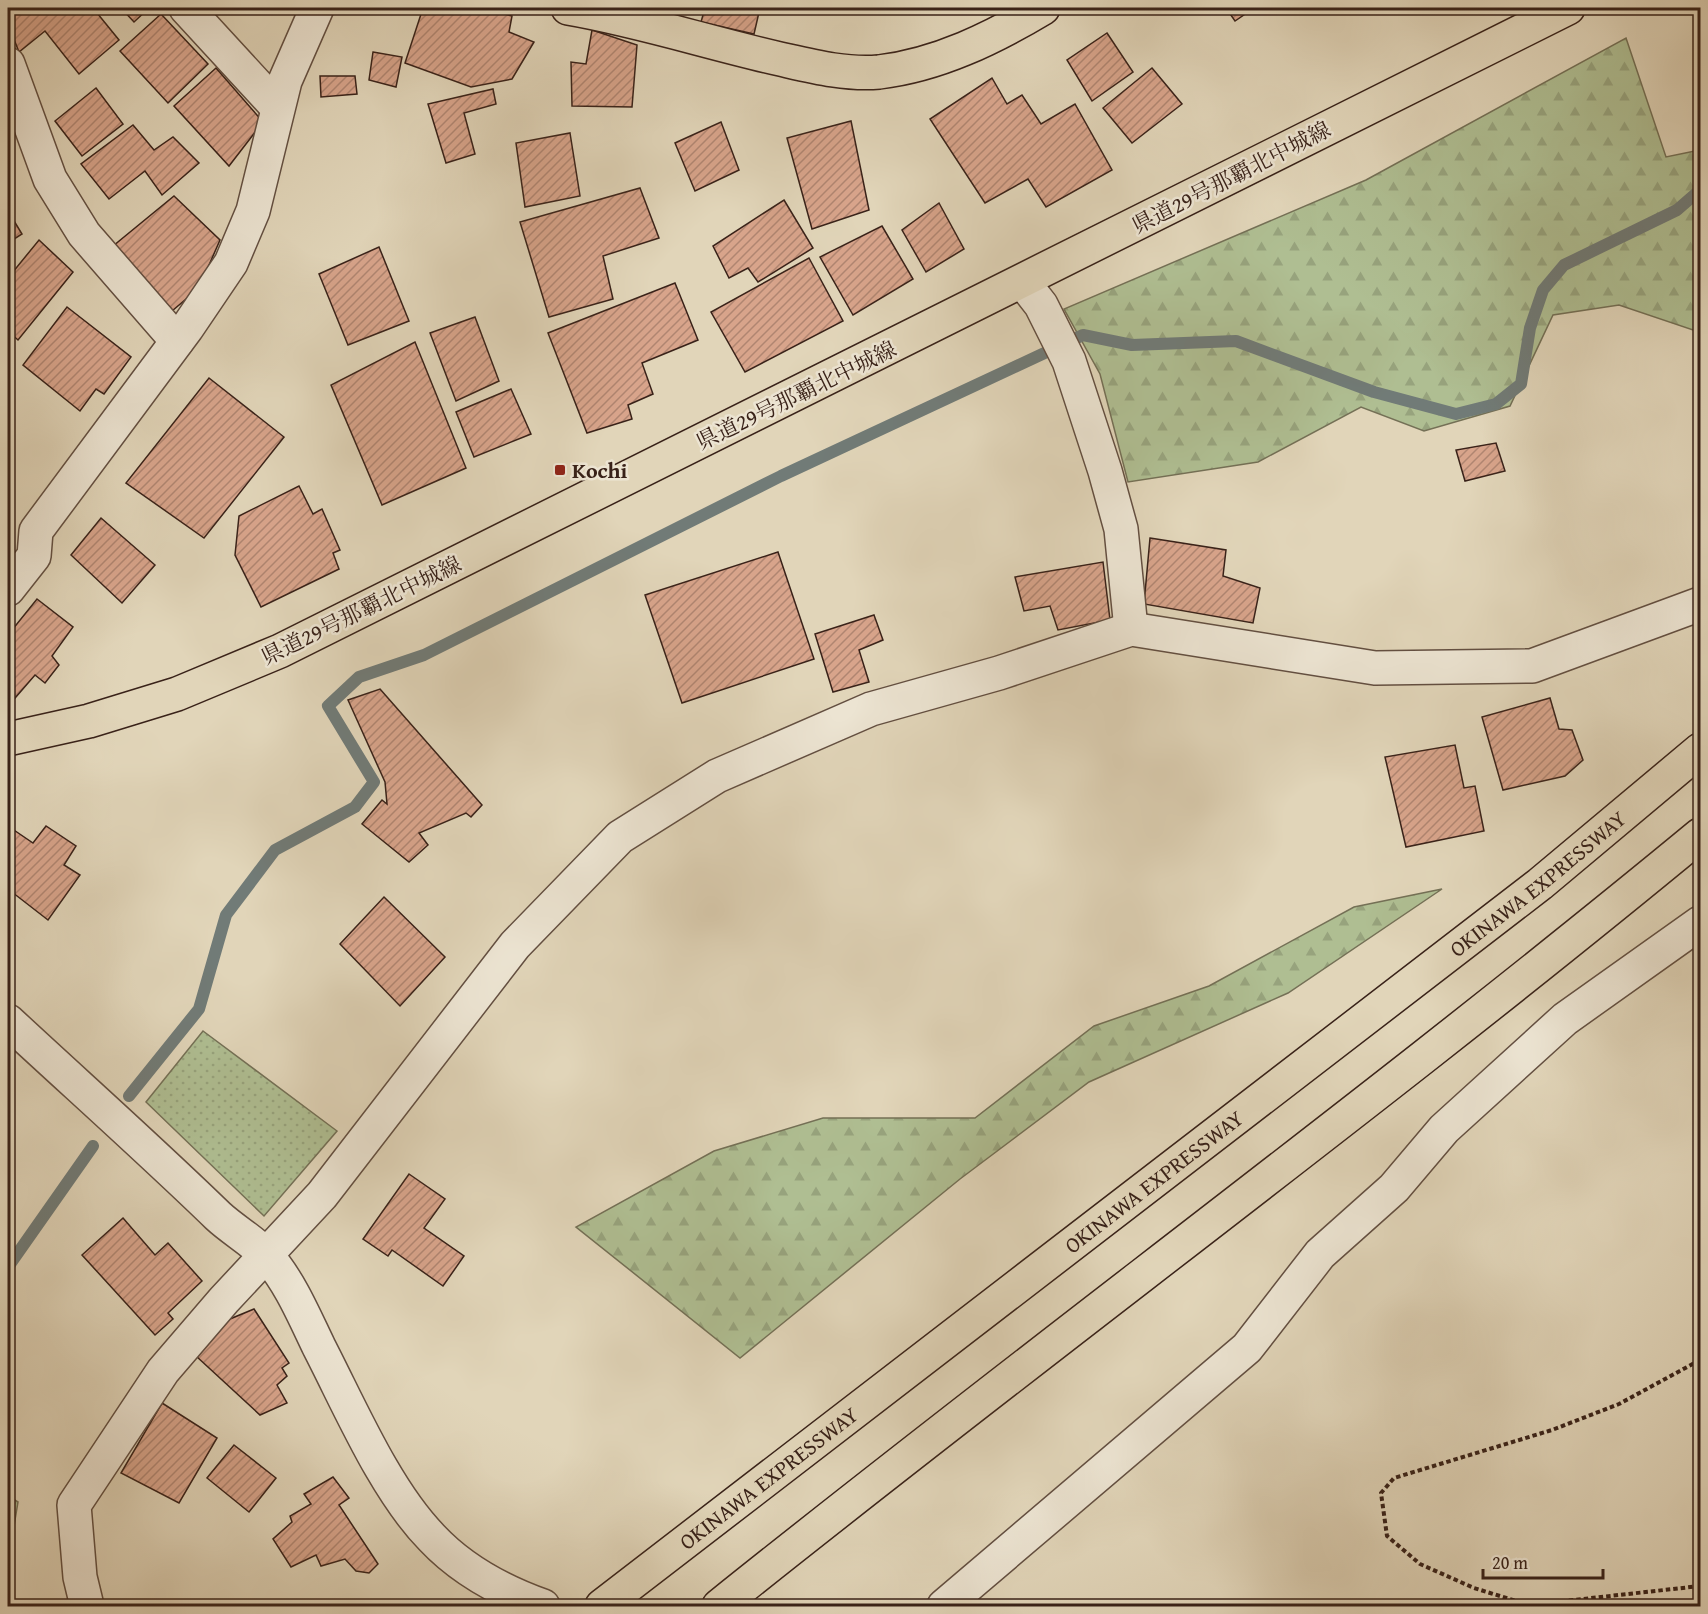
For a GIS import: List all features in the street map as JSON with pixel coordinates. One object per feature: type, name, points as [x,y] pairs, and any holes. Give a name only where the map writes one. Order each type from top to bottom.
[{"type":"main road","points":[[568,8],[620,12],[712,44],[815,67],[877,72],[908,66],[950,53],[1001,33],[1043,8]]},
{"type":"main road","name":"県道29号那覇北中城線","points":[[8,739],[89,721],[177,694],[280,651],[1568,8]]},
{"type":"main road","name":"OKINAWA EXPRESSWAY","points":[[602,1606],[1540,884],[1701,750]]},
{"type":"main road","points":[[719,1606],[892,1467],[1580,935],[1701,835]]},
{"type":"street","points":[[186,8],[277,107]]},
{"type":"street","points":[[8,588],[21,547],[36,531],[177,341],[231,263],[249,221],[264,171],[277,107],[285,81],[317,8]]},
{"type":"street","points":[[8,64],[50,179],[84,234],[177,341]]},
{"type":"street","points":[[1023,282],[1053,327],[1070,361],[1121,529],[1131,629]]},
{"type":"street","points":[[87,1606],[80,1577],[75,1505],[163,1371],[322,1195],[515,945],[620,837],[717,776],[871,709],[999,673],[1131,629],[1375,668],[1532,666],[1701,604]]},
{"type":"street","points":[[944,1606],[1247,1348],[1320,1254],[1394,1188],[1444,1129],[1556,1026],[1701,923]]},
{"type":"street","points":[[8,1022],[132,1132],[225,1222],[266,1256],[291,1292],[363,1432],[414,1518],[451,1556],[501,1590],[534,1603]]},
{"type":"path","points":[[1701,1360],[1619,1404],[1552,1430],[1394,1478],[1380,1493],[1387,1536],[1420,1564],[1474,1588],[1529,1605],[1701,1586]]},
{"type":"green space","points":[[1626,38],[1666,157],[1700,150],[1700,326],[1693,330],[1619,305],[1553,315],[1510,406],[1424,431],[1361,407],[1258,462],[1128,482],[1100,374],[1064,309],[1366,180]]},
{"type":"green space","points":[[1442,889],[1288,993],[1089,1082],[960,1179],[740,1358],[576,1227],[714,1151],[823,1118],[975,1118],[1094,1026],[1209,986],[1354,907]]},
{"type":"green space","points":[[203,1031],[337,1131],[264,1216],[146,1102]]},
{"type":"green space","points":[[8,1496],[18,1502],[12,1538],[8,1539]]},
{"type":"building","points":[[8,8],[93,8],[119,40],[79,74],[45,31],[19,52],[8,24]]},
{"type":"building","points":[[121,8],[149,8],[134,22]]},
{"type":"building","points":[[423,8],[482,8],[512,16],[509,32],[534,42],[512,79],[471,87],[405,63]]},
{"type":"building","points":[[705,8],[760,8],[754,34],[701,22]]},
{"type":"building","points":[[1226,8],[1254,8],[1235,21]]},
{"type":"building","points":[[161,14],[208,64],[168,103],[120,51]]},
{"type":"building","points":[[592,30],[637,45],[632,107],[572,106],[571,62],[586,64]]},
{"type":"building","points":[[1107,33],[1133,72],[1092,101],[1067,60]]},
{"type":"building","points":[[373,52],[402,57],[396,87],[369,80]]},
{"type":"building","points":[[216,68],[263,122],[229,166],[174,106]]},
{"type":"building","points":[[1152,68],[1182,104],[1132,143],[1103,108]]},
{"type":"building","points":[[320,76],[355,76],[357,94],[321,97]]},
{"type":"building","points":[[992,78],[1007,104],[1022,95],[1041,124],[1075,104],[1112,170],[1046,207],[1028,179],[985,203],[930,119]]},
{"type":"building","points":[[96,88],[123,124],[82,156],[55,121]]},
{"type":"building","points":[[493,89],[496,104],[464,113],[475,154],[446,163],[428,104]]},
{"type":"building","points":[[851,121],[869,210],[812,229],[787,138]]},
{"type":"building","points":[[721,122],[739,170],[695,191],[675,143]]},
{"type":"building","points":[[133,125],[154,150],[173,137],[199,163],[162,195],[145,171],[109,199],[81,164]]},
{"type":"building","points":[[570,133],[580,196],[525,207],[516,143]]},
{"type":"building","points":[[640,188],[659,238],[603,256],[613,299],[549,317],[520,222]]},
{"type":"building","points":[[174,196],[220,240],[199,288],[172,311],[113,246]]},
{"type":"building","points":[[784,200],[813,248],[758,282],[748,268],[729,278],[713,246]]},
{"type":"building","points":[[939,203],[964,249],[926,272],[902,230]]},
{"type":"building","points":[[8,211],[22,234],[8,243]]},
{"type":"building","points":[[882,226],[913,279],[853,315],[820,257]]},
{"type":"building","points":[[39,240],[73,272],[18,340],[8,331],[8,278]]},
{"type":"building","points":[[379,247],[409,321],[348,345],[319,274]]},
{"type":"building","points":[[809,258],[843,321],[745,372],[711,312]]},
{"type":"building","points":[[675,283],[698,340],[642,363],[653,394],[628,405],[632,419],[587,433],[548,333]]},
{"type":"building","points":[[67,307],[131,357],[104,394],[96,389],[80,411],[23,365]]},
{"type":"building","points":[[475,317],[499,381],[456,401],[430,333]]},
{"type":"building","points":[[415,342],[466,468],[382,505],[331,385]]},
{"type":"building","points":[[209,378],[284,437],[204,538],[126,483]]},
{"type":"building","points":[[511,389],[531,434],[474,457],[456,412]]},
{"type":"building","points":[[1496,443],[1505,471],[1465,481],[1456,450]]},
{"type":"building","points":[[299,486],[313,514],[322,509],[340,550],[333,553],[339,569],[261,607],[235,555],[239,516]]},
{"type":"building","points":[[101,518],[155,565],[122,603],[71,555]]},
{"type":"building","points":[[1150,538],[1226,550],[1223,576],[1260,588],[1253,623],[1144,604]]},
{"type":"building","points":[[778,552],[814,659],[682,703],[645,595]]},
{"type":"building","points":[[1103,562],[1110,620],[1058,630],[1050,606],[1024,611],[1015,577]]},
{"type":"building","points":[[37,599],[73,627],[52,656],[59,665],[45,683],[35,675],[15,698],[8,690],[8,635]]},
{"type":"building","points":[[874,615],[883,640],[859,650],[869,682],[833,692],[815,634]]},
{"type":"building","points":[[380,689],[482,805],[471,817],[466,813],[419,833],[428,845],[409,862],[362,824],[382,800],[387,804],[385,782],[348,700]]},
{"type":"building","points":[[1550,698],[1559,729],[1572,730],[1583,760],[1565,776],[1503,790],[1482,717]]},
{"type":"building","points":[[1455,745],[1464,788],[1475,786],[1484,831],[1406,847],[1385,757]]},
{"type":"building","points":[[8,826],[33,843],[46,826],[76,846],[64,865],[80,875],[48,920],[8,889]]},
{"type":"building","points":[[384,897],[445,957],[400,1006],[340,944]]},
{"type":"building","points":[[409,1174],[445,1199],[424,1228],[464,1256],[443,1286],[392,1250],[388,1256],[363,1239]]},
{"type":"building","points":[[123,1218],[155,1255],[168,1243],[202,1281],[168,1313],[173,1319],[155,1335],[82,1255]]},
{"type":"building","points":[[254,1309],[289,1363],[282,1368],[287,1376],[277,1385],[287,1403],[260,1415],[196,1356],[230,1319]]},
{"type":"building","points":[[162,1403],[217,1438],[179,1503],[121,1473]]},
{"type":"building","points":[[234,1445],[276,1478],[249,1512],[207,1478]]},
{"type":"building","points":[[333,1477],[349,1498],[339,1505],[378,1564],[369,1573],[356,1571],[345,1559],[321,1566],[316,1555],[291,1567],[273,1539],[292,1522],[290,1516],[311,1504],[304,1494]]},
{"type":"waterway","points":[[129,1096],[199,1009],[226,915],[275,850],[355,807],[374,782],[328,706],[359,677],[424,655],[781,476],[1083,335],[1132,345],[1236,341],[1374,392],[1456,414],[1496,404],[1521,384],[1530,328],[1543,290],[1564,265],[1677,210],[1700,190]]},
{"type":"waterway","points":[[8,1267],[93,1146]]},
{"type":"place","name":"Kochi","points":[[560,470]]}]
